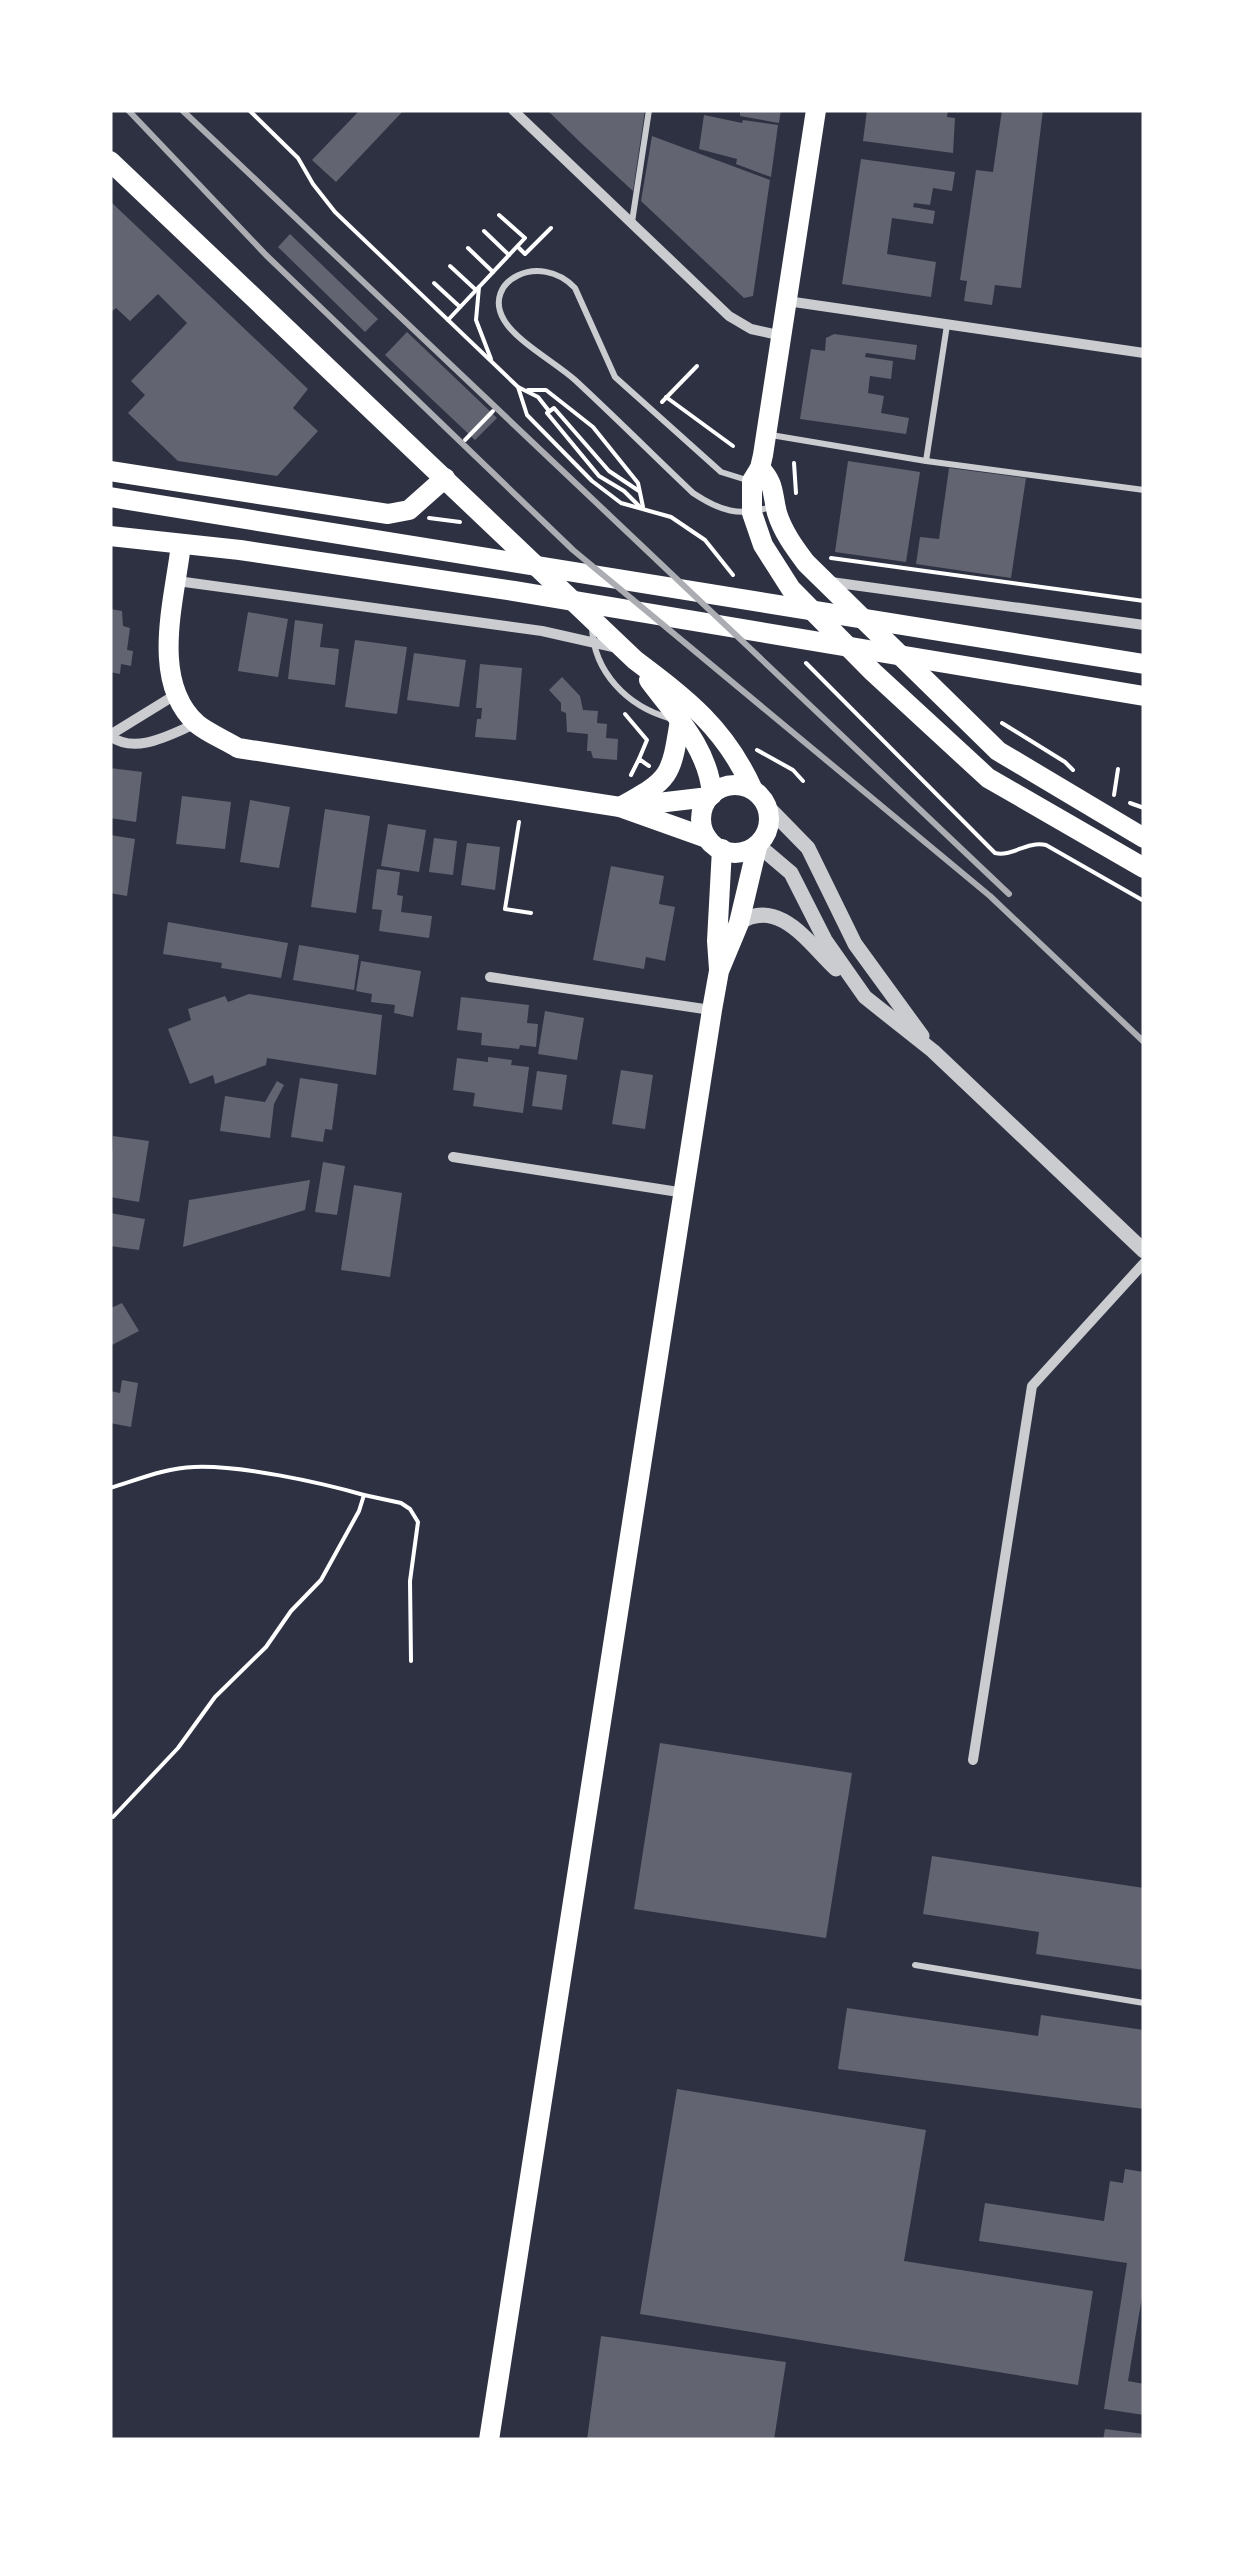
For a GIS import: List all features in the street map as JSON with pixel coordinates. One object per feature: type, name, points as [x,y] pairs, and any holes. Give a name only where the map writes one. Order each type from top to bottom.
[{"type":"main road","points":[[816,110],[761,476],[752,513],[763,545],[791,589],[873,672],[988,778],[1144,868]]},
{"type":"main road","points":[[110,160],[445,478],[592,629],[709,720],[736,755],[760,797],[768,828],[757,846],[739,923],[719,971],[712,1010],[488,2440]]},
{"type":"main road","points":[[110,471],[388,514],[409,510],[445,478]]},
{"type":"main road","points":[[761,476],[795,550],[998,751],[1144,838]]},
{"type":"main road","points":[[110,497],[1144,664]]},
{"type":"main road","points":[[110,536],[240,550],[993,668],[1144,696]]},
{"type":"main road","points":[[181,544],[167,673],[175,695],[196,723],[238,748],[620,807],[715,844],[746,851],[757,846]]},
{"type":"main road","points":[[636,660],[680,720],[708,769],[710,796],[702,812],[715,844],[719,971]]},
{"type":"main road","points":[[620,807],[652,790],[667,776],[675,756],[680,720]]},
{"type":"main road","points":[[620,807],[710,796],[728,785],[760,797]]},
{"type":"street","points":[[513,110],[728,316],[751,329],[782,336]]},
{"type":"street","points":[[787,301],[1144,354]]},
{"type":"street","points":[[177,581],[592,629]]},
{"type":"street","points":[[825,582],[1144,625]]},
{"type":"street","points":[[175,695],[110,735],[124,744],[140,744],[196,723]]},
{"type":"street","points":[[760,797],[808,848],[855,944],[933,1051]]},
{"type":"street","points":[[757,846],[791,873],[825,940],[858,988]]},
{"type":"street","points":[[739,923],[760,914],[784,920],[933,1051],[1144,1251]]},
{"type":"street","points":[[490,977],[712,1010]]},
{"type":"street","points":[[454,1157],[684,1193]]},
{"type":"street","points":[[973,1760],[1032,1386],[1144,1262]]},
{"type":"lane","points":[[631,225],[649,110]]},
{"type":"lane","points":[[761,476],[721,472],[616,377],[575,288],[567,280],[554,272],[532,270],[508,284],[500,301],[507,326],[574,379],[693,493],[726,512],[752,513],[776,506]]},
{"type":"lane","points":[[926,461],[947,326]]},
{"type":"lane","points":[[766,434],[926,461],[1144,490]]},
{"type":"lane","points":[[592,629],[602,669],[631,700],[654,713],[680,720]]},
{"type":"lane","points":[[915,1965],[1144,2003]]},
{"type":"path","points":[[249,110],[298,158],[335,212],[518,387],[527,415],[592,481],[621,503],[671,517],[706,540],[742,585]]},
{"type":"path","points":[[448,320],[525,238],[499,215]]},
{"type":"path","points":[[518,246],[525,254],[551,228]]},
{"type":"path","points":[[484,231],[509,255]]},
{"type":"path","points":[[468,248],[493,272]]},
{"type":"path","points":[[450,266],[478,289]]},
{"type":"path","points":[[434,284],[460,307]]},
{"type":"path","points":[[478,289],[476,320],[493,362]]},
{"type":"path","points":[[518,387],[546,390],[593,428],[638,482],[644,511]]},
{"type":"path","points":[[528,390],[550,410]]},
{"type":"path","points":[[666,398],[698,417],[733,446]]},
{"type":"path","points":[[639,490],[608,471],[554,408],[546,413],[599,476],[624,491],[644,511]]},
{"type":"path","points":[[465,440],[493,410]]},
{"type":"path","points":[[794,463],[797,502]]},
{"type":"path","points":[[828,558],[1144,601]]},
{"type":"path","points":[[797,653],[994,853],[1005,854],[1031,843],[1046,844],[1144,901]]},
{"type":"path","points":[[736,755],[752,747],[803,780]]},
{"type":"path","points":[[1114,798],[1118,769]]},
{"type":"path","points":[[1129,803],[1144,808]]},
{"type":"path","points":[[519,822],[505,909],[531,913]]},
{"type":"path","points":[[110,1488],[194,1467],[330,1485],[401,1503],[418,1522],[410,1581],[411,1660]]},
{"type":"path","points":[[113,1816],[178,1748],[215,1697],[266,1648],[291,1611],[321,1580],[364,1495]]},
{"type":"building","points":[[360,110],[404,110],[336,182],[312,160]]},
{"type":"building","points":[[547,110],[645,110],[633,191],[581,143]]},
{"type":"building","points":[[740,110],[781,110],[779,123],[740,116]]},
{"type":"building","points":[[867,110],[948,110],[947,117],[955,118],[953,153],[863,141]]},
{"type":"building","points":[[1002,110],[1043,110],[1021,288],[995,285],[992,305],[964,301],[967,281],[960,280],[976,170],[993,172]]},
{"type":"building","points":[[704,115],[778,125],[771,177],[736,164],[737,159],[699,149]]},
{"type":"building","points":[[652,136],[770,180],[753,296],[744,298],[641,201]]},
{"type":"building","points":[[861,159],[955,172],[952,191],[933,188],[930,205],[914,203],[913,207],[935,211],[933,224],[892,218],[887,254],[936,262],[931,297],[842,284]]},
{"type":"building","points":[[110,201],[308,389],[293,408],[318,431],[277,476],[178,461],[128,413],[145,395],[131,381],[187,323],[158,294],[130,321],[116,308],[110,313]]},
{"type":"building","points":[[290,234],[378,319],[365,332],[278,247]]},
{"type":"building","points":[[407,332],[497,418],[475,440],[385,355]]},
{"type":"building","points":[[834,334],[917,345],[915,360],[866,353],[865,357],[893,361],[891,379],[870,376],[868,393],[884,396],[881,413],[909,418],[906,434],[800,419],[811,349],[825,351],[826,338]]},
{"type":"building","points":[[848,461],[920,472],[906,562],[835,552]]},
{"type":"building","points":[[949,468],[1026,478],[1011,578],[916,564],[920,537],[939,539]]},
{"type":"building","points":[[110,609],[122,611],[123,626],[130,628],[127,650],[133,651],[131,666],[121,664],[120,674],[110,672]]},
{"type":"building","points":[[248,612],[288,619],[278,677],[238,671]]},
{"type":"building","points":[[295,620],[323,624],[320,647],[339,649],[335,685],[288,679]]},
{"type":"building","points":[[355,640],[407,647],[397,714],[345,707]]},
{"type":"building","points":[[414,653],[466,660],[459,707],[407,700]]},
{"type":"building","points":[[480,664],[522,668],[516,740],[475,737],[482,708],[476,708]]},
{"type":"building","points":[[562,677],[580,696],[583,710],[598,711],[597,723],[607,724],[606,738],[618,739],[617,760],[593,758],[591,751],[587,751],[588,734],[567,732],[566,713],[549,690]]},
{"type":"building","points":[[110,768],[142,772],[136,822],[110,818]]},
{"type":"building","points":[[182,796],[231,802],[225,849],[176,844]]},
{"type":"building","points":[[250,800],[290,807],[279,868],[240,862]]},
{"type":"building","points":[[325,809],[370,816],[356,913],[311,907]]},
{"type":"building","points":[[388,824],[426,830],[419,872],[381,866]]},
{"type":"building","points":[[110,835],[135,839],[127,896],[110,893]]},
{"type":"building","points":[[434,838],[457,841],[453,875],[429,872]]},
{"type":"building","points":[[467,843],[500,847],[495,890],[461,885]]},
{"type":"building","points":[[611,866],[664,876],[659,904],[675,907],[665,961],[646,957],[644,969],[593,960]]},
{"type":"building","points":[[377,869],[400,872],[397,895],[403,896],[401,912],[432,916],[429,938],[379,931],[382,910],[372,909]]},
{"type":"building","points":[[168,922],[288,943],[281,978],[163,954]]},
{"type":"building","points":[[299,945],[359,955],[354,990],[293,980]]},
{"type":"building","points":[[361,961],[421,971],[413,1017],[394,1013],[395,1005],[371,1002],[372,994],[356,991]]},
{"type":"building","points":[[249,994],[382,1015],[376,1075],[267,1058],[266,1065],[215,1084],[213,1075],[190,1084],[168,1029],[191,1020],[188,1009],[225,996],[228,1002]]},
{"type":"building","points":[[461,997],[529,1005],[527,1023],[538,1024],[536,1047],[481,1045],[482,1033],[457,1030]]},
{"type":"building","points":[[545,1011],[584,1018],[577,1060],[538,1054]]},
{"type":"building","points":[[488,1057],[529,1067],[523,1113],[473,1106],[475,1093],[453,1090],[457,1058],[488,1062]]},
{"type":"building","points":[[621,1070],[653,1075],[645,1129],[612,1124]]},
{"type":"building","points":[[537,1071],[567,1075],[562,1110],[532,1106]]},
{"type":"building","points":[[300,1078],[338,1084],[332,1130],[325,1129],[323,1142],[291,1137]]},
{"type":"building","points":[[277,1081],[284,1085],[274,1104],[270,1138],[220,1131],[225,1096],[265,1102]]},
{"type":"building","points":[[113,1136],[149,1141],[139,1202],[110,1197]]},
{"type":"building","points":[[323,1162],[345,1166],[337,1215],[315,1212]]},
{"type":"building","points":[[310,1180],[305,1210],[183,1247],[189,1200]]},
{"type":"building","points":[[354,1185],[402,1193],[390,1277],[341,1270]]},
{"type":"building","points":[[110,1213],[145,1219],[139,1250],[110,1246]]},
{"type":"building","points":[[122,1303],[139,1331],[110,1346],[111,1308]]},
{"type":"building","points":[[122,1380],[138,1383],[131,1427],[110,1423],[110,1391],[120,1393]]},
{"type":"building","points":[[660,1743],[852,1773],[826,1938],[634,1909]]},
{"type":"building","points":[[932,1856],[1144,1888],[1144,1970],[1036,1954],[1039,1932],[923,1914]]},
{"type":"building","points":[[847,2008],[1038,2036],[1041,2015],[1144,2030],[1144,2109],[838,2069]]},
{"type":"building","points":[[677,2089],[926,2130],[904,2261],[1093,2291],[1078,2385],[640,2314]]},
{"type":"building","points":[[1125,2169],[1144,2172],[1144,2285],[1128,2381],[1144,2384],[1144,2415],[1104,2409],[1127,2263],[979,2241],[985,2203],[1104,2221],[1110,2181],[1123,2183]]},
{"type":"building","points":[[601,2336],[786,2362],[774,2440],[587,2440]]},
{"type":"building","points":[[1105,2429],[1144,2434],[1144,2440],[1103,2440]]},
{"type":"railway","points":[[128,110],[266,255],[573,550],[990,896],[1144,1042]]},
{"type":"railway","points":[[182,110],[1009,894]]}]
